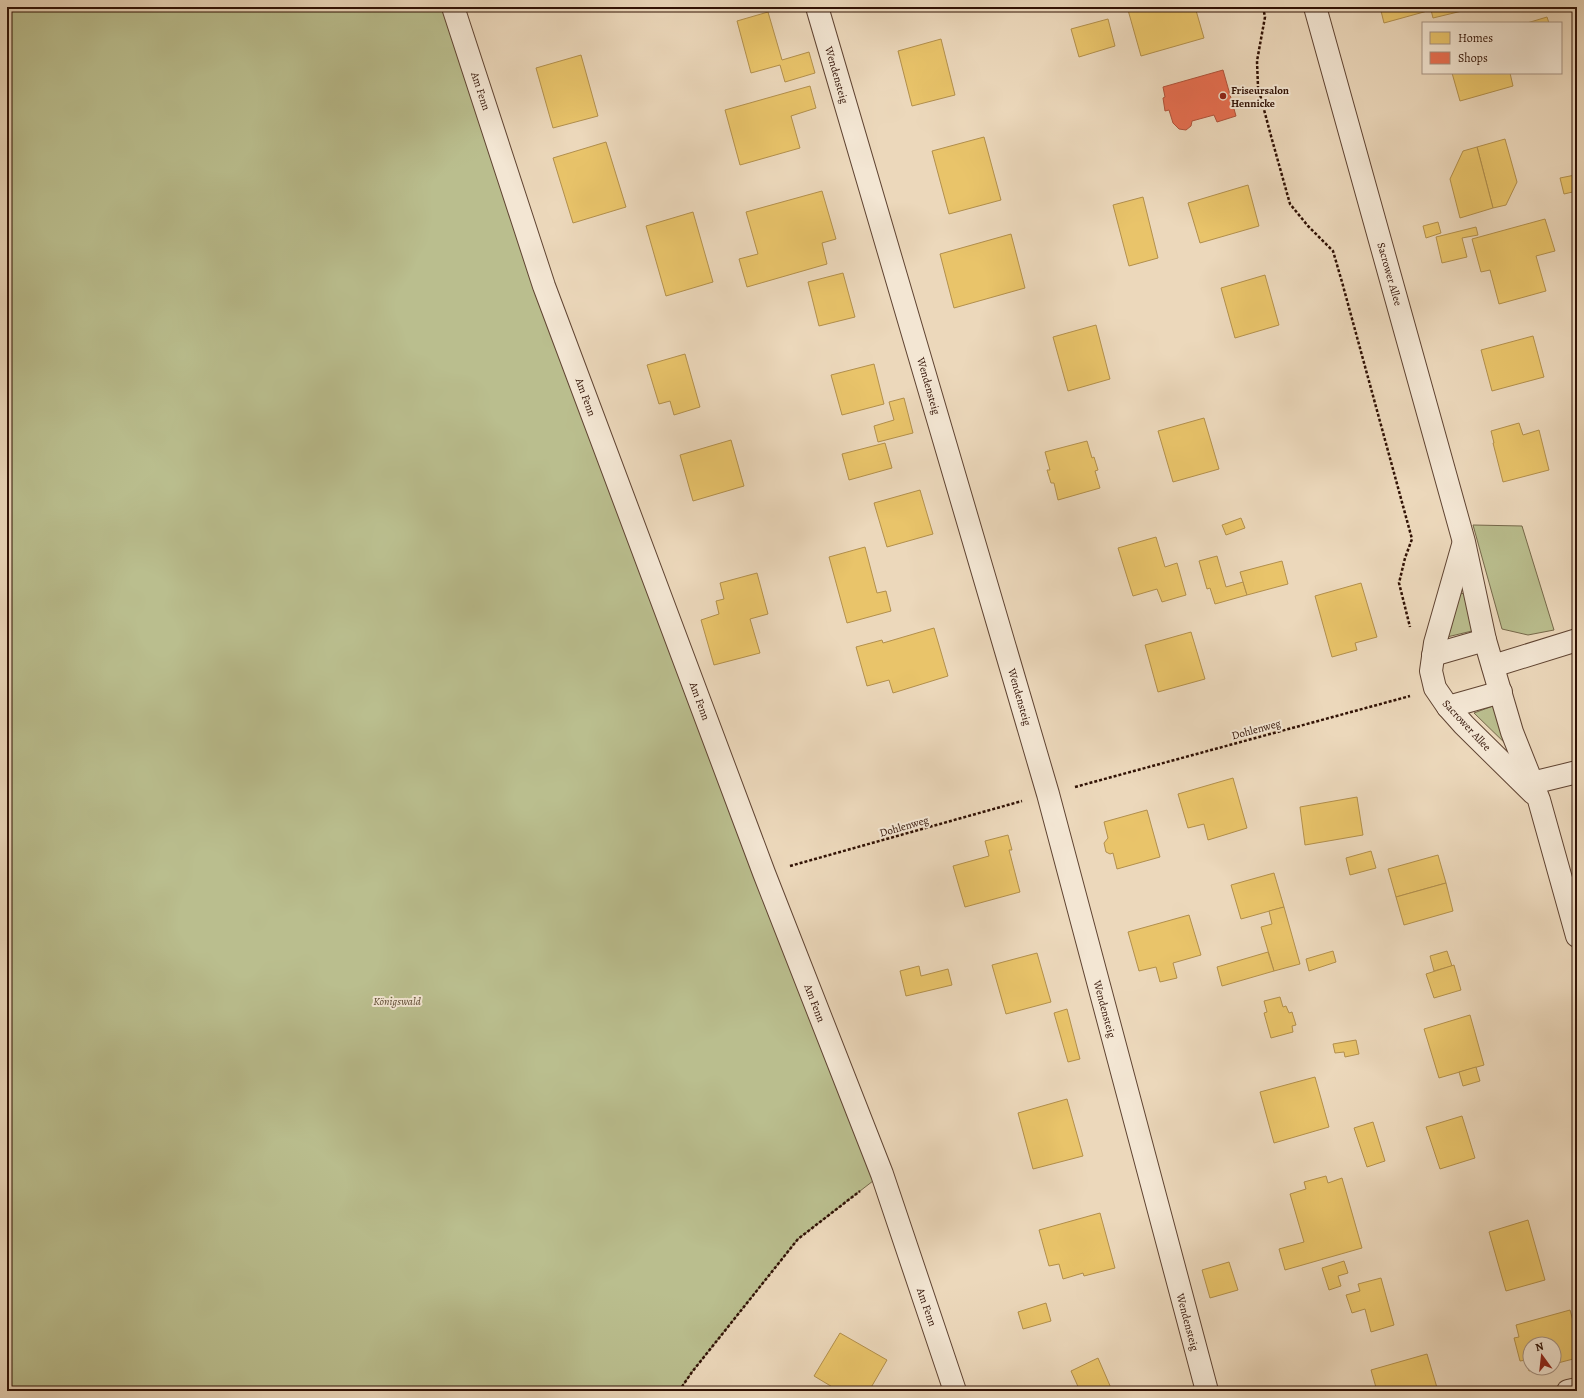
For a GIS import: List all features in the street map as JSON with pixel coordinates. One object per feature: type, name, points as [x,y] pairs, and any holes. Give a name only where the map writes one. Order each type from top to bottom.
[{"type":"street","name":"Am Fenn","points":[[453,7],[544,286],[764,873],[882,1174],[955,1391]]},
{"type":"street","name":"Wendensteig","points":[[817,7],[1048,794],[1207,1391]]},
{"type":"street","name":"Sacrower Allee","points":[[1315,7],[1464,542],[1493,666],[1512,732],[1536,792],[1577,936]]},
{"type":"street","name":"Sacrower Allee","points":[[1464,542],[1435,643],[1431,671],[1435,688],[1448,707],[1464,725],[1536,792]]},
{"type":"street","points":[[1433,655],[1486,640]]},
{"type":"street","points":[[1493,666],[1577,640]]},
{"type":"street","points":[[1448,707],[1501,692]]},
{"type":"street","points":[[1536,792],[1577,772]]},
{"type":"street","points":[[1568,1391],[1577,1389]]},
{"type":"path","points":[[1263,7],[1264,17],[1257,61],[1258,87],[1290,204],[1308,226],[1333,251],[1342,282],[1412,539],[1405,558],[1399,583],[1410,628]]},
{"type":"path","name":"Dohlenweg","points":[[1081,785],[1435,688]]},
{"type":"path","name":"Dohlenweg","points":[[764,873],[1048,794]]},
{"type":"path","points":[[678,1391],[696,1366],[798,1239],[882,1174]]},
{"type":"green space","name":"Königswald","points":[[7,7],[453,7],[882,1174],[798,1239],[692,1372],[679,1391],[7,1391]]},
{"type":"green space","points":[[1473,525],[1522,526],[1554,630],[1528,635],[1502,629]]},
{"type":"green space","points":[[1467,593],[1472,631],[1447,637],[1458,594]]},
{"type":"green space","points":[[1493,706],[1511,749],[1474,713]]},
{"type":"building: Homes","points":[[1139,7],[1195,7],[1204,38],[1141,56],[1128,10]]},
{"type":"building: Homes","points":[[1380,7],[1461,7],[1462,11],[1433,18],[1431,10],[1384,23]]},
{"type":"building: Homes","points":[[768,12],[782,60],[809,52],[815,73],[785,82],[780,65],[751,73],[737,21]]},
{"type":"building: Homes","points":[[1547,17],[1549,22],[1530,22]]},
{"type":"building: Homes","points":[[1108,19],[1115,46],[1079,57],[1071,29]]},
{"type":"building: Homes","points":[[941,39],[955,95],[912,106],[898,51]]},
{"type":"building: Homes","points":[[581,55],[598,116],[553,128],[536,68]]},
{"type":"building: Homes","points":[[1452,74],[1510,74],[1513,86],[1460,101]]},
{"type":"building: Homes","points":[[810,86],[816,108],[791,116],[800,148],[740,165],[725,110]]},
{"type":"building: Homes","points":[[984,137],[1001,200],[949,214],[932,151]]},
{"type":"building: Homes","points":[[1505,139],[1517,182],[1506,205],[1493,208],[1477,147]]},
{"type":"building: Homes","points":[[606,142],[626,207],[573,223],[553,158]]},
{"type":"building: Homes","points":[[1477,147],[1493,208],[1460,218],[1450,179],[1463,151]]},
{"type":"building: Homes","points":[[1575,175],[1577,180],[1577,191],[1564,194],[1560,178]]},
{"type":"building: Homes","points":[[1248,185],[1259,226],[1200,243],[1188,203]]},
{"type":"building: Homes","points":[[822,191],[836,239],[822,243],[827,264],[747,287],[739,259],[758,254],[746,212]]},
{"type":"building: Homes","points":[[1143,197],[1158,258],[1129,266],[1113,205]]},
{"type":"building: Homes","points":[[693,212],[713,282],[666,296],[646,226]]},
{"type":"building: Homes","points":[[1545,219],[1555,251],[1536,256],[1546,291],[1499,304],[1490,270],[1481,272],[1472,239]]},
{"type":"building: Homes","points":[[1438,222],[1441,233],[1426,238],[1423,226]]},
{"type":"building: Homes","points":[[1476,227],[1478,235],[1462,238],[1467,257],[1442,263],[1436,237]]},
{"type":"building: Homes","points":[[1011,234],[1025,288],[954,308],[940,254]]},
{"type":"building: Homes","points":[[843,273],[855,317],[819,326],[808,282]]},
{"type":"building: Homes","points":[[1265,275],[1279,325],[1235,338],[1221,288]]},
{"type":"building: Homes","points":[[1096,325],[1110,379],[1068,391],[1053,337]]},
{"type":"building: Homes","points":[[1533,336],[1544,377],[1492,391],[1481,350]]},
{"type":"building: Homes","points":[[685,354],[700,407],[674,415],[670,401],[659,404],[647,365]]},
{"type":"building: Homes","points":[[874,364],[884,404],[842,415],[831,375]]},
{"type":"building: Homes","points":[[904,398],[913,433],[878,442],[874,426],[894,420],[889,402]]},
{"type":"building: Homes","points":[[1204,418],[1219,469],[1173,482],[1158,431]]},
{"type":"building: Homes","points":[[1519,423],[1523,435],[1539,430],[1549,470],[1503,482],[1491,431]]},
{"type":"building: Homes","points":[[731,440],[744,486],[693,501],[680,455]]},
{"type":"building: Homes","points":[[1087,441],[1092,458],[1094,457],[1098,470],[1095,471],[1100,488],[1058,500],[1054,483],[1051,483],[1047,470],[1050,470],[1045,452]]},
{"type":"building: Homes","points":[[885,443],[892,468],[849,480],[842,454]]},
{"type":"building: Homes","points":[[920,490],[933,534],[887,547],[874,503]]},
{"type":"building: Homes","points":[[1241,518],[1245,528],[1226,535],[1222,525]]},
{"type":"building: Homes","points":[[1156,537],[1165,567],[1177,563],[1186,595],[1162,602],[1157,589],[1133,596],[1118,548]]},
{"type":"building: Homes","points":[[865,547],[877,593],[886,591],[891,611],[847,623],[829,557]]},
{"type":"building: Homes","points":[[1217,556],[1226,587],[1243,582],[1247,595],[1215,604],[1210,588],[1207,589],[1199,561]]},
{"type":"building: Homes","points":[[1282,561],[1288,584],[1247,595],[1240,572]]},
{"type":"building: Homes","points":[[757,573],[768,614],[750,619],[760,653],[714,665],[701,620],[719,614],[716,601],[724,599],[720,583]]},
{"type":"building: Homes","points":[[1361,583],[1377,637],[1355,643],[1357,650],[1332,657],[1315,596]]},
{"type":"building: Homes","points":[[934,628],[948,676],[893,693],[889,680],[867,686],[856,647],[882,640],[883,643]]},
{"type":"building: Homes","points":[[1191,632],[1205,679],[1158,692],[1145,645]]},
{"type":"building: Homes","points":[[1233,778],[1247,828],[1208,840],[1204,824],[1188,828],[1178,794]]},
{"type":"building: Homes","points":[[1357,797],[1363,835],[1305,845],[1300,807]]},
{"type":"building: Homes","points":[[1147,810],[1160,857],[1117,869],[1113,853],[1110,854],[1106,852],[1104,843],[1108,838],[1104,822]]},
{"type":"building: Homes","points":[[1008,835],[1012,850],[1009,850],[1020,892],[965,907],[953,866],[989,856],[985,841]]},
{"type":"building: Homes","points":[[1371,851],[1376,868],[1350,875],[1346,858]]},
{"type":"building: Homes","points":[[1438,855],[1446,883],[1396,897],[1388,869]]},
{"type":"building: Homes","points":[[1274,873],[1284,907],[1241,919],[1231,885]]},
{"type":"building: Homes","points":[[1446,883],[1453,911],[1404,925],[1396,897]]},
{"type":"building: Homes","points":[[1284,907],[1300,964],[1274,971],[1261,927],[1272,924],[1269,911]]},
{"type":"building: Homes","points":[[1189,915],[1201,955],[1173,963],[1177,978],[1160,982],[1156,967],[1139,971],[1128,932]]},
{"type":"building: Homes","points":[[1333,951],[1336,962],[1309,971],[1306,959]]},
{"type":"building: Homes","points":[[1447,951],[1452,966],[1434,971],[1430,956]]},
{"type":"building: Homes","points":[[1268,952],[1274,971],[1222,986],[1217,967]]},
{"type":"building: Homes","points":[[1037,953],[1051,1002],[1006,1014],[992,965]]},
{"type":"building: Homes","points":[[1454,965],[1461,990],[1434,998],[1426,974]]},
{"type":"building: Homes","points":[[919,966],[921,976],[948,969],[952,985],[906,996],[900,971]]},
{"type":"building: Homes","points":[[1280,997],[1283,1007],[1286,1006],[1289,1013],[1292,1012],[1296,1025],[1292,1026],[1293,1032],[1271,1038],[1264,1013],[1267,1012],[1264,1001]]},
{"type":"building: Homes","points":[[1067,1009],[1080,1059],[1068,1062],[1054,1013]]},
{"type":"building: Homes","points":[[1470,1015],[1484,1065],[1439,1078],[1424,1029]]},
{"type":"building: Homes","points":[[1356,1040],[1359,1054],[1345,1057],[1344,1052],[1335,1053],[1333,1044]]},
{"type":"building: Homes","points":[[1476,1067],[1480,1081],[1463,1086],[1459,1072]]},
{"type":"building: Homes","points":[[1315,1077],[1329,1127],[1274,1143],[1260,1092]]},
{"type":"building: Homes","points":[[1067,1099],[1083,1156],[1033,1169],[1018,1113]]},
{"type":"building: Homes","points":[[1462,1116],[1475,1158],[1440,1169],[1426,1127]]},
{"type":"building: Homes","points":[[1373,1122],[1385,1161],[1367,1167],[1354,1128]]},
{"type":"building: Homes","points":[[1326,1176],[1328,1183],[1342,1178],[1362,1248],[1285,1270],[1279,1249],[1304,1242],[1290,1194],[1306,1189],[1304,1182]]},
{"type":"building: Homes","points":[[1100,1213],[1115,1268],[1084,1276],[1083,1273],[1063,1279],[1059,1264],[1049,1266],[1039,1230]]},
{"type":"building: Homes","points":[[1528,1220],[1545,1280],[1506,1291],[1489,1232]]},
{"type":"building: Homes","points":[[1344,1261],[1348,1273],[1338,1276],[1341,1286],[1329,1290],[1322,1268]]},
{"type":"building: Homes","points":[[1229,1262],[1238,1290],[1210,1298],[1202,1270]]},
{"type":"building: Homes","points":[[1381,1278],[1394,1325],[1371,1332],[1365,1309],[1352,1313],[1346,1295],[1360,1291],[1358,1284]]},
{"type":"building: Homes","points":[[1046,1303],[1051,1321],[1023,1329],[1018,1312]]},
{"type":"building: Homes","points":[[1570,1310],[1577,1335],[1577,1358],[1562,1362],[1562,1336],[1522,1336],[1522,1361],[1520,1361],[1514,1338],[1519,1337],[1516,1325]]},
{"type":"building: Homes","points":[[840,1333],[887,1360],[869,1391],[839,1391],[814,1376]]},
{"type":"building: Homes","points":[[1427,1354],[1438,1391],[1377,1391],[1371,1370]]},
{"type":"building: Homes","points":[[1098,1358],[1111,1388],[1104,1391],[1080,1391],[1071,1371]]},
{"type":"building: Shops","points":[[1223,70],[1236,116],[1217,122],[1214,115],[1192,121],[1191,126],[1186,130],[1179,129],[1173,123],[1169,110],[1165,111],[1163,87]]},
{"type":"place","name":"Friseursalon Hennicke","points":[[1223,96]]}]
